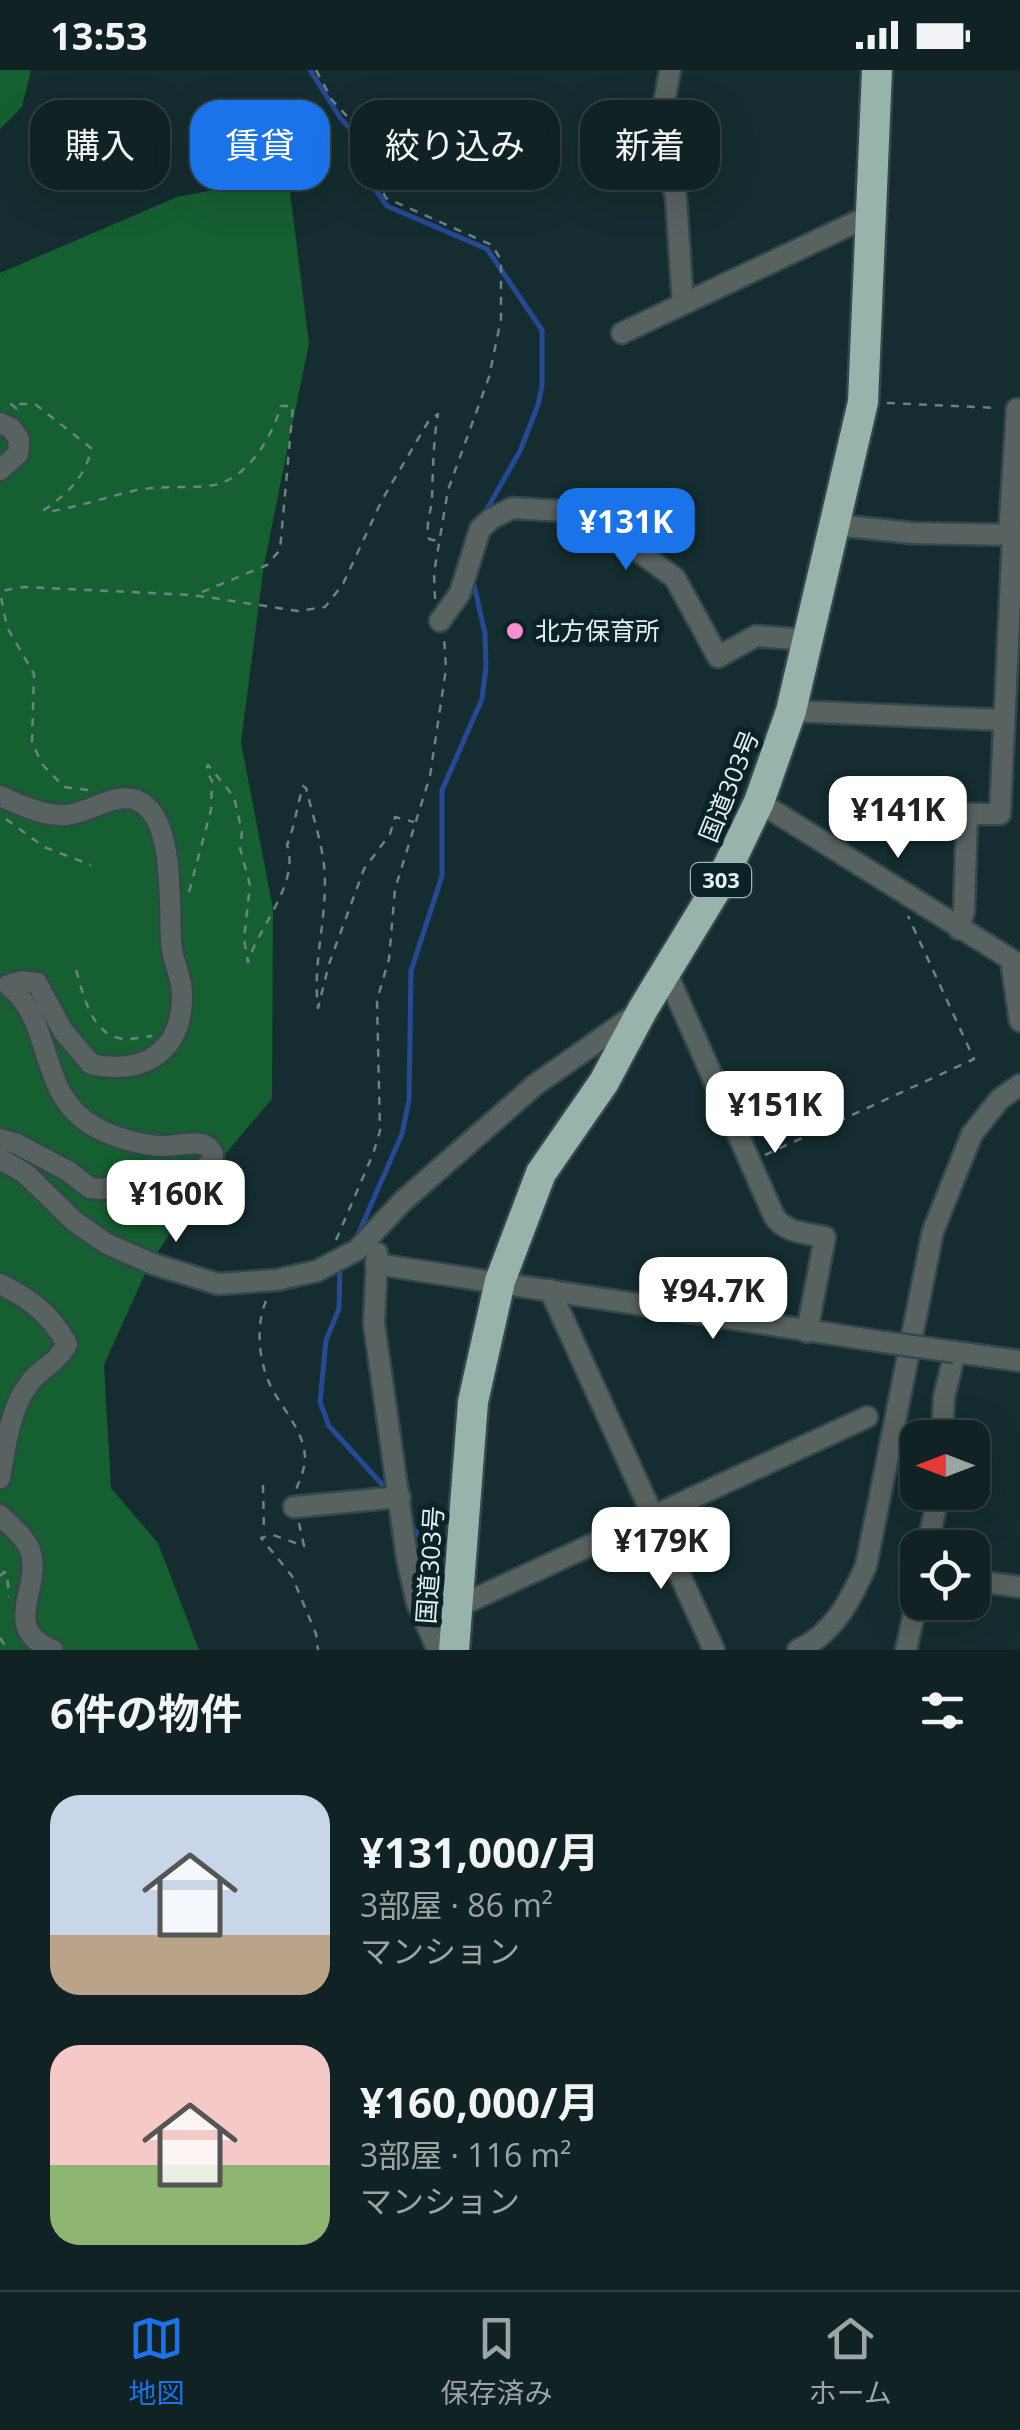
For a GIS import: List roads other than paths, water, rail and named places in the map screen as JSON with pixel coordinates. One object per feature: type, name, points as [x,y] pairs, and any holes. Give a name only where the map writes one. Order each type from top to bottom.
[{"type":"highway","name":"国道303号","points":[[454,1650],[473,1402],[500,1282],[541,1173],[604,1082],[643,1009],[721,881],[759,802],[790,711],[863,402],[878,70]]},
{"type":"street","points":[[670,70],[660,126],[676,198],[683,304]]},
{"type":"street","points":[[622,334],[872,214]]},
{"type":"street","points":[[959,928],[964,911],[968,814],[1000,814],[1017,408]]},
{"type":"street","points":[[0,423],[19,439],[18,454],[0,470]]},
{"type":"street","points":[[440,621],[460,593],[480,529],[499,512],[512,508],[579,512],[596,520],[675,578],[718,657],[756,636],[808,640]]},
{"type":"street","points":[[836,525],[912,533],[1014,535]]},
{"type":"street","points":[[790,711],[1004,720]]},
{"type":"street","points":[[0,796],[26,808],[62,815],[126,798],[144,803],[158,822],[169,874],[171,946],[182,995],[179,1024],[164,1051],[150,1062],[128,1066],[91,1064],[64,1031],[37,983],[22,981],[8,986],[28,1003],[54,1084],[92,1126],[158,1147],[200,1144],[213,1154],[203,1169],[90,1188],[68,1171],[18,1144],[0,1139]]},
{"type":"street","points":[[759,802],[1016,964],[1020,1021]]},
{"type":"street","points":[[663,976],[671,983],[780,1225],[824,1237],[807,1332]]},
{"type":"street","points":[[0,1159],[26,1174],[74,1221],[107,1244],[153,1264],[218,1284],[273,1281],[317,1271],[339,1261],[378,1231],[402,1201],[535,1085],[643,1009]]},
{"type":"street","points":[[798,1650],[833,1626],[851,1600],[866,1566],[933,1231],[972,1134],[1000,1099],[1020,1085]]},
{"type":"street","points":[[378,1231],[374,1324],[417,1603],[438,1650]]},
{"type":"street","points":[[376,1264],[807,1332],[1020,1360]]},
{"type":"street","points":[[0,1284],[28,1298],[52,1318],[67,1344],[58,1362],[32,1380],[20,1396],[0,1478]]},
{"type":"street","points":[[550,1290],[714,1650]]},
{"type":"street","points":[[943,1420],[955,1352]]},
{"type":"street","points":[[456,1602],[468,1602],[867,1417]]},
{"type":"street","points":[[294,1508],[400,1497]]},
{"type":"street","points":[[0,1515],[32,1555],[21,1613],[27,1634],[53,1650]]},
{"type":"street","points":[[990,1582],[1020,1587]]},
{"type":"street","points":[[906,1650],[913,1620]]},
{"type":"waterway","points":[[310,70],[341,119],[367,146],[373,186],[387,206],[487,249],[542,330],[538,405],[520,451],[483,516]]},
{"type":"waterway","points":[[356,1239],[402,1134],[409,1100],[411,971],[442,876],[442,790],[482,699],[485,634],[473,580]]},
{"type":"waterway","points":[[340,1268],[339,1309],[326,1340],[320,1402],[329,1426],[389,1492]]},
{"type":"waterway","points":[[409,1522],[440,1567],[445,1586]]},
{"type":"place","name":"北方保育所","points":[[515,631]]}]
